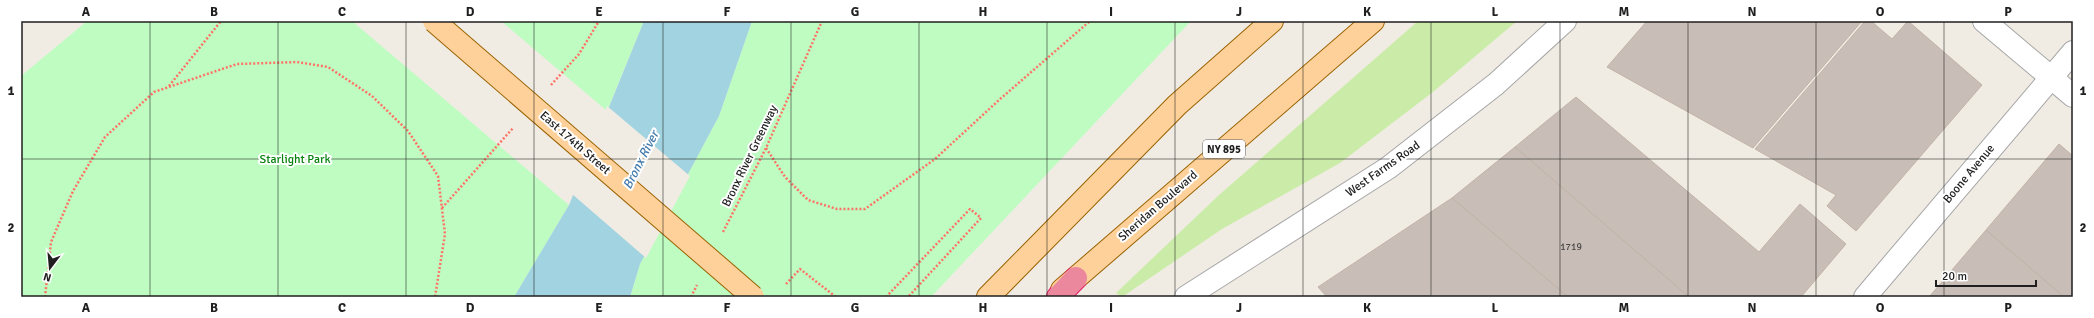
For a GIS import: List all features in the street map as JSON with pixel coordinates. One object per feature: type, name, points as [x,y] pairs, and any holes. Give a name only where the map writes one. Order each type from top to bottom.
[{"type":"highway","points":[[1058,297],[1076,278]]},
{"type":"main road","name":"East 174th Street","points":[[434,21],[753,297]]},
{"type":"main road","points":[[988,297],[1177,105],[1272,21]]},
{"type":"main road","name":"Sheridan Boulevard","points":[[1053,297],[1373,21]]},
{"type":"street","name":"West Farms Road","points":[[1186,297],[1388,168],[1496,84],[1565,21]]},
{"type":"street","points":[[1984,21],[2073,96]]},
{"type":"street","name":"Boone Avenue","points":[[1865,297],[2073,52]]},
{"type":"path","points":[[169,86],[221,21]]},
{"type":"path","name":"Bronx River Greenway","points":[[721,237],[766,148],[822,21]]},
{"type":"path","points":[[766,148],[785,177],[808,200],[838,209],[865,209],[935,159],[999,100],[1090,21]]},
{"type":"path","points":[[45,297],[51,242],[73,191],[105,137],[154,92],[169,86],[237,64],[297,62],[328,67],[372,96],[408,131],[438,176],[445,234],[434,297]]},
{"type":"path","points":[[886,297],[970,210],[981,218],[908,297]]},
{"type":"path","points":[[786,284],[800,269],[836,297]]},
{"type":"path","points":[[692,297],[698,284]]},
{"type":"green space","name":"Starlight Park","points":[[87,21],[352,21],[569,205],[514,297],[21,297],[21,76]]},
{"type":"green space","points":[[501,21],[644,21],[607,111]]},
{"type":"green space","points":[[752,21],[1191,21],[931,297],[630,297],[640,264],[719,116]]},
{"type":"green space","points":[[1418,21],[1517,21],[1433,92],[1340,163],[1222,229],[1122,297],[1116,293],[1219,195]]},
{"type":"water","name":"Bronx River","points":[[644,21],[752,21],[719,116],[640,264],[630,297],[514,297],[569,205]]},
{"type":"pier","points":[[607,106],[690,176],[646,258],[572,194]]},
{"type":"building","points":[[1647,21],[1862,21],[1753,148],[1607,67]]},
{"type":"building","points":[[1865,21],[1871,21],[1892,39],[1908,21],[1982,85],[1856,231],[1827,206],[1836,195],[1755,149]]},
{"type":"building","points":[[1576,97],[1759,252],[1800,204],[1846,244],[1801,297],[1689,297],[1515,147]]},
{"type":"building","points":[[2059,144],[2073,156],[2073,297],[2064,297],[1986,230]]},
{"type":"building","points":[[1515,147],[1689,297],[1568,297],[1452,198]]},
{"type":"building","points":[[1452,198],[1568,297],[1327,297],[1318,287]]},
{"type":"building","points":[[1986,230],[2064,297],[1929,297]]}]
